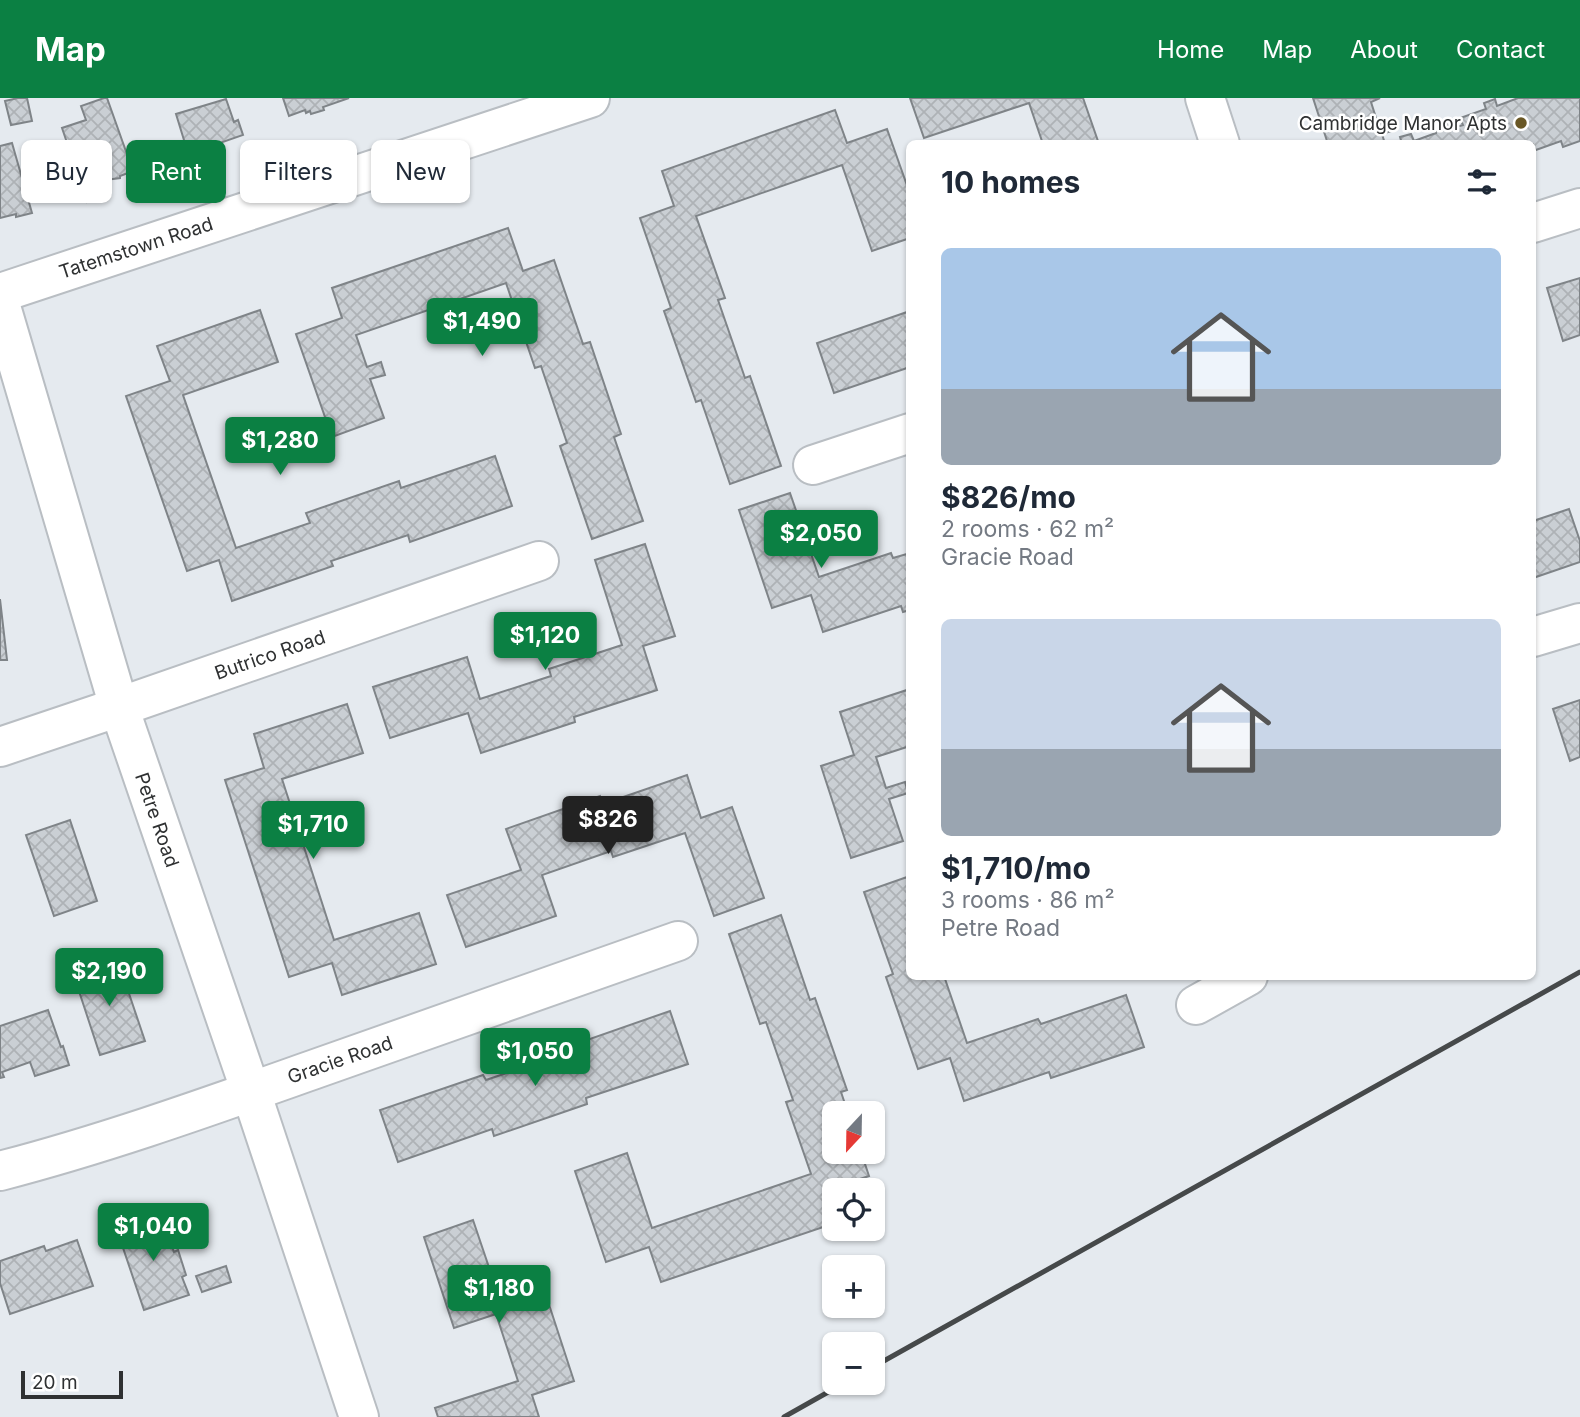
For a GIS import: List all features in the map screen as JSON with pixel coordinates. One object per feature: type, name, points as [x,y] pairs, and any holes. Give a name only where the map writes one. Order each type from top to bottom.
[{"type":"street","name":"Tatemstown Road","points":[[0,293],[590,98]]},
{"type":"street","points":[[1205,98],[1219,140]]},
{"type":"street","points":[[1536,222],[1580,208]]},
{"type":"street","name":"Petre Road","points":[[0,303],[119,708],[359,1417]]},
{"type":"street","points":[[813,466],[906,433]]},
{"type":"street","name":"Butrico Road","points":[[0,747],[539,561]]},
{"type":"street","points":[[1536,636],[1580,623]]},
{"type":"street","name":"Gracie Road","points":[[0,1171],[129,1133],[251,1092],[678,941]]},
{"type":"street","points":[[1196,1005],[1241,980]]},
{"type":"building","points":[[27,98],[32,121],[11,125],[5,101]]},
{"type":"building","points":[[107,98],[126,151],[126,174],[120,178],[112,179],[112,140],[66,140],[62,128],[86,120],[81,106]]},
{"type":"building","points":[[283,98],[349,98],[311,114],[305,110],[289,116]]},
{"type":"building","points":[[910,98],[1083,98],[1098,140],[1042,140],[1029,103],[924,138]]},
{"type":"building","name":"Cambridge Manor Apts","points":[[1313,98],[1380,98],[1371,102],[1378,124],[1388,121],[1391,131],[1382,134],[1384,140],[1327,140]]},
{"type":"building","name":"Cambridge Manor Apts","points":[[1518,98],[1580,98],[1580,141],[1563,147],[1561,141],[1536,150],[1536,140],[1417,140],[1436,133],[1434,125],[1446,121],[1449,129],[1463,125],[1460,118],[1486,109],[1484,103],[1495,99],[1497,106]]},
{"type":"building","points":[[226,99],[234,122],[238,120],[243,135],[226,141],[184,140],[176,114]]},
{"type":"building","points":[[835,110],[847,143],[887,129],[906,183],[906,239],[872,251],[842,165],[696,216],[725,298],[718,300],[745,378],[750,376],[781,466],[730,484],[701,400],[696,402],[664,311],[671,308],[640,218],[674,206],[662,171]]},
{"type":"building","name":"Cambridge Manor Apts","points":[[1411,134],[1414,140],[1401,140],[1400,137]]},
{"type":"building","points":[[12,143],[21,174],[21,203],[29,203],[32,213],[0,218],[0,146]]},
{"type":"building","points":[[508,228],[523,271],[554,260],[583,344],[590,342],[621,434],[614,437],[643,521],[592,539],[560,446],[567,443],[541,366],[535,368],[506,283],[356,335],[367,367],[381,362],[385,375],[370,379],[384,418],[332,437],[296,334],[342,318],[332,288]]},
{"type":"building","points":[[1580,278],[1580,335],[1563,341],[1547,288]]},
{"type":"building","points":[[260,310],[278,362],[183,395],[236,548],[310,523],[306,513],[399,481],[401,488],[495,456],[512,506],[410,542],[408,535],[331,561],[333,566],[232,601],[219,560],[187,571],[126,396],[170,381],[157,346]]},
{"type":"building","points":[[906,312],[906,368],[834,393],[817,343]]},
{"type":"building","points":[[790,493],[819,577],[891,553],[893,558],[906,554],[906,611],[903,612],[901,606],[823,632],[811,595],[772,608],[739,510]]},
{"type":"building","points":[[1569,509],[1580,541],[1580,562],[1536,577],[1536,520]]},
{"type":"building","points":[[645,544],[675,636],[643,646],[657,690],[574,717],[575,722],[481,753],[468,713],[390,738],[373,687],[467,657],[480,699],[551,676],[549,669],[622,645],[595,560]]},
{"type":"building","points":[[0,599],[7,660],[0,660]]},
{"type":"building","points":[[906,690],[906,747],[876,757],[886,788],[905,782],[906,794],[889,799],[903,841],[851,858],[821,766],[854,755],[840,712]]},
{"type":"building","points":[[1580,700],[1580,757],[1570,761],[1553,709]]},
{"type":"building","points":[[347,704],[363,753],[282,779],[334,940],[419,913],[436,964],[342,995],[332,963],[289,977],[225,780],[264,768],[254,734]]},
{"type":"building","points":[[687,775],[701,818],[732,807],[764,898],[714,916],[685,833],[613,857],[611,851],[542,875],[556,916],[466,947],[447,895],[521,870],[506,829],[600,796],[603,804]]},
{"type":"building","points":[[70,820],[97,901],[54,916],[26,835]]},
{"type":"building","points":[[906,877],[906,980],[945,980],[967,1043],[1038,1019],[1041,1024],[1126,995],[1144,1047],[1051,1078],[1049,1072],[964,1101],[950,1058],[918,1069],[886,977],[893,974],[864,892]]},
{"type":"building","points":[[781,915],[810,1000],[815,998],[847,1090],[841,1092],[844,1101],[822,1101],[822,1164],[865,1164],[869,1176],[822,1178],[822,1227],[661,1282],[649,1247],[606,1262],[575,1171],[627,1153],[652,1228],[811,1174],[786,1102],[793,1100],[766,1022],[760,1024],[729,934]]},
{"type":"building","points":[[118,961],[145,1041],[100,1055],[74,976]]},
{"type":"building","points":[[48,1010],[69,1065],[35,1076],[30,1062],[2,1072],[4,1077],[0,1078],[0,1026]]},
{"type":"building","points":[[670,1011],[688,1064],[586,1098],[587,1104],[494,1136],[492,1129],[398,1162],[380,1110],[483,1075],[486,1080],[563,1054],[561,1049]]},
{"type":"building","points":[[161,1215],[174,1252],[178,1250],[186,1275],[182,1277],[189,1295],[144,1310],[117,1230]]},
{"type":"building","points":[[473,1220],[498,1294],[541,1280],[574,1381],[532,1395],[539,1417],[438,1417],[435,1408],[518,1381],[496,1314],[454,1328],[424,1237]]},
{"type":"building","points":[[77,1240],[93,1286],[10,1314],[0,1283],[0,1261],[44,1246],[46,1251]]},
{"type":"building","points":[[226,1266],[231,1282],[202,1292],[196,1276]]},
{"type":"railway","points":[[885,1360],[1580,972]]},
{"type":"railway","points":[[784,1417],[823,1395]]},
{"type":"place","name":"Cambridge Manor Apts","points":[[1521,123]]}]
